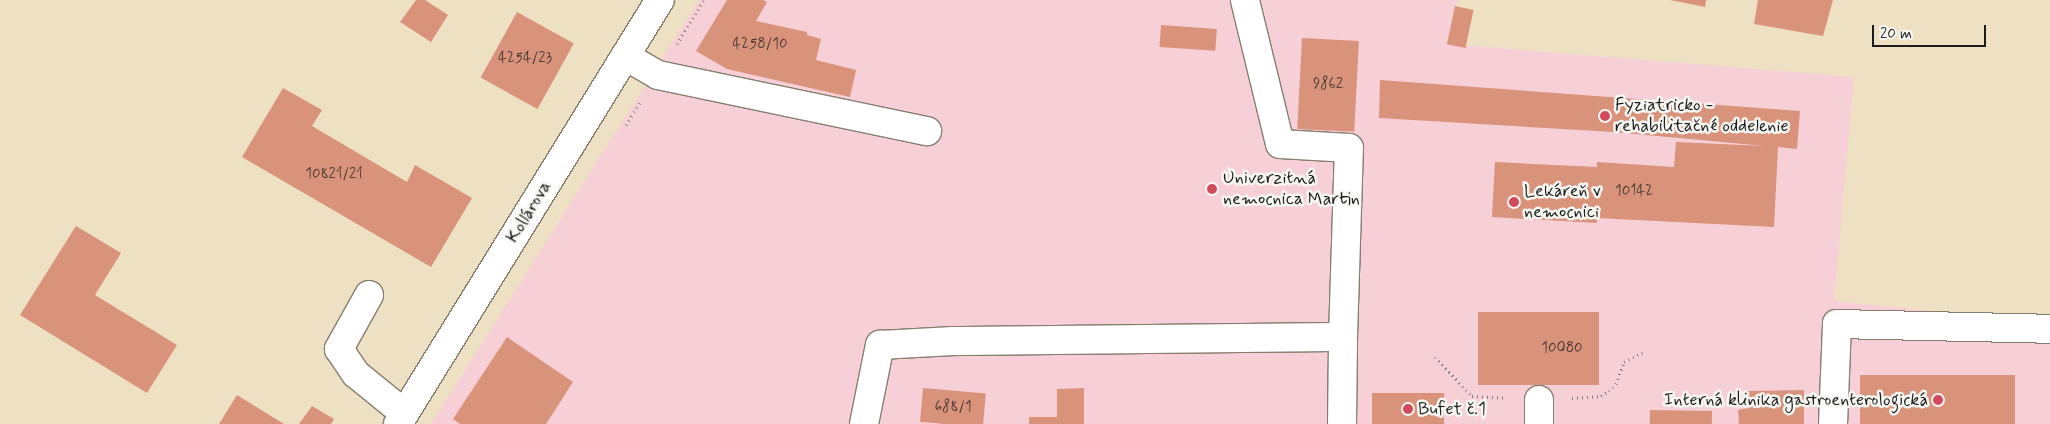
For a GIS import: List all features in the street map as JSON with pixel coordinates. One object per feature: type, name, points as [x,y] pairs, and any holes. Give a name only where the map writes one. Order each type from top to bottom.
[{"type":"street","name":"Kollárova","points":[[401,421],[660,0]]},
{"type":"street","points":[[1245,0],[1280,144],[1349,148],[1342,424]]},
{"type":"street","points":[[625,56],[658,76],[927,131]]},
{"type":"street","points":[[370,295],[339,349],[356,374],[401,421]]},
{"type":"street","points":[[1833,424],[1837,324],[2050,329]]},
{"type":"street","points":[[864,424],[880,346],[953,341],[1343,337]]},
{"type":"shaded area","name":"Univerzitná nemocnica Martin","points":[[699,0],[1458,0],[1448,44],[1854,77],[1834,301],[2050,323],[2050,424],[431,424]]},
{"type":"building","points":[[416,0],[425,0],[448,15],[431,42],[400,22]]},
{"type":"building","points":[[727,0],[763,0],[767,2],[756,21],[807,32],[807,35],[821,39],[816,60],[856,70],[850,97],[727,69],[696,51]]},
{"type":"building","points":[[1670,0],[1706,0],[1705,7]]},
{"type":"building","points":[[1758,0],[1833,0],[1823,36],[1754,24]]},
{"type":"building","points":[[1455,6],[1474,10],[1465,48],[1447,44]]},
{"type":"building","points":[[517,12],[574,44],[537,109],[481,78]]},
{"type":"building","points":[[1161,25],[1217,29],[1215,51],[1159,47]]},
{"type":"building","points":[[1302,38],[1359,41],[1354,132],[1297,129]]},
{"type":"building","points":[[1380,80],[1800,111],[1797,149],[1778,147],[1774,227],[1597,218],[1597,223],[1492,217],[1495,162],[1597,167],[1597,162],[1674,167],[1676,142],[1765,146],[1614,132],[1379,118]]},
{"type":"building","points":[[283,88],[322,110],[312,126],[407,182],[415,165],[472,198],[431,267],[242,157]]},
{"type":"building","points":[[76,226],[121,253],[95,295],[177,345],[147,393],[20,315]]},
{"type":"building","points":[[1478,312],[1599,312],[1599,385],[1478,385]]},
{"type":"building","points":[[507,337],[573,382],[546,424],[460,424],[453,419]]},
{"type":"building","name":"Interná klinika gastroenterologická","points":[[1860,375],[2015,375],[2015,424],[1860,424]]},
{"type":"building","points":[[923,388],[986,393],[983,424],[920,422]]},
{"type":"building","points":[[1084,388],[1084,424],[1029,424],[1029,417],[1057,417],[1057,389]]},
{"type":"building","points":[[1804,390],[1804,424],[1739,424],[1738,410],[1748,408],[1748,391]]},
{"type":"building","name":"Bufet č.1","points":[[1372,393],[1444,393],[1444,424],[1372,424]]},
{"type":"building","points":[[237,395],[284,424],[219,424]]},
{"type":"building","points":[[312,406],[334,419],[331,424],[299,424]]},
{"type":"building","points":[[1650,410],[1712,411],[1712,424],[1650,424]]},
{"type":"place","name":"Fyziatricko - rehabilitačné oddelenie","points":[[1605,116]]},
{"type":"place","name":"Univerzitná nemocnica Martin","points":[[1212,189]]},
{"type":"place","name":"Lekáreň v nemocnici","points":[[1514,202]]},
{"type":"place","name":"Interná klinika gastroenterologická","points":[[1938,400]]},
{"type":"place","name":"Bufet č.1","points":[[1408,409]]}]
